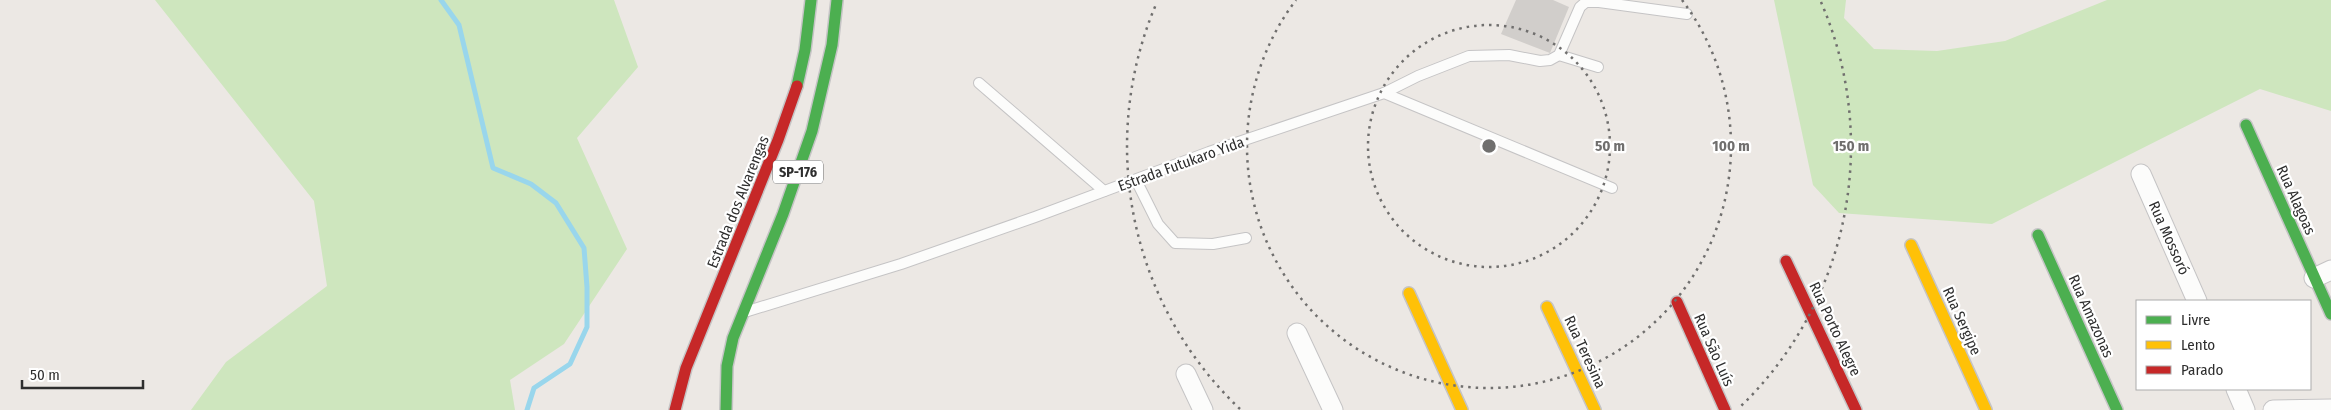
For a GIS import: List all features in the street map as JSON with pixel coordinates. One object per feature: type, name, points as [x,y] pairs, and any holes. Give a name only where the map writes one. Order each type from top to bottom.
[{"type":"street","name":"Estrada dos Alvarengas","points":[[675,410],[678,390],[686,363],[705,322],[792,108],[806,49],[811,0]]},
{"type":"street","name":"SP-176","points":[[726,410],[727,366],[733,338],[815,127],[831,54],[837,0]]},
{"type":"street","name":"Rua Alagoas","points":[[2246,125],[2323,274],[2331,314]]},
{"type":"street","name":"Rua Mossoró","points":[[2141,174],[2197,300]]},
{"type":"street","name":"Rua Amazonas","points":[[2038,235],[2117,410]]},
{"type":"street","name":"Rua Sergipe","points":[[1910,245],[1986,410]]},
{"type":"street","name":"Rua Porto Alegre","points":[[1786,261],[1856,410]]},
{"type":"street","points":[[1408,294],[1462,410]]},
{"type":"street","name":"Rua São Luís","points":[[1677,302],[1724,410]]},
{"type":"street","name":"Rua Teresina","points":[[1547,308],[1595,410]]},
{"type":"street","points":[[1297,332],[1333,410]]},
{"type":"street","points":[[1186,374],[1203,410]]},
{"type":"street","points":[[2236,390],[2246,410]]},
{"type":"street","points":[[2274,410],[2331,409]]},
{"type":"lane","points":[[1598,67],[1559,55],[1580,7],[1586,2],[1599,2],[1687,14]]},
{"type":"lane","name":"Estrada Futukaro Yida","points":[[742,312],[901,264],[1384,93],[1418,76],[1469,56],[1509,55],[1540,61],[1550,60],[1559,55]]},
{"type":"lane","points":[[979,83],[1104,192]]},
{"type":"lane","points":[[1384,93],[1612,188]]},
{"type":"lane","points":[[1136,180],[1158,224],[1175,242],[1213,244],[1246,238]]},
{"type":"green space","points":[[155,0],[614,0],[638,67],[577,138],[627,249],[564,344],[510,380],[515,410],[191,410],[226,362],[327,286],[314,201]]},
{"type":"green space","points":[[1774,0],[1846,0],[1844,18],[1874,49],[1937,51],[2005,41],[2107,0],[2331,0],[2331,111],[2260,89],[1992,224],[1839,213],[1813,185]]},
{"type":"building","points":[[1516,0],[1553,0],[1569,7],[1550,53],[1501,34]]},
{"type":"waterway","points":[[441,0],[459,25],[493,168],[531,184],[556,203],[584,248],[587,287],[587,327],[570,364],[534,388],[527,410]]},
{"type":"traffic: fast","points":[[797,86],[805,50],[811,0]]},
{"type":"traffic: fast","points":[[726,410],[727,366],[733,338],[783,214],[812,131],[832,45],[837,0]]},
{"type":"traffic: fast","points":[[2246,125],[2331,314]]},
{"type":"traffic: fast","points":[[2038,235],[2117,410]]},
{"type":"traffic: slow","points":[[1911,245],[1986,410]]},
{"type":"traffic: slow","points":[[1409,293],[1462,410]]},
{"type":"traffic: slow","points":[[1547,307],[1595,410]]},
{"type":"traffic: jam","points":[[675,410],[686,368],[778,140],[797,86]]},
{"type":"traffic: jam","points":[[1786,261],[1856,410]]},
{"type":"traffic: jam","points":[[1677,302],[1725,410]]}]
